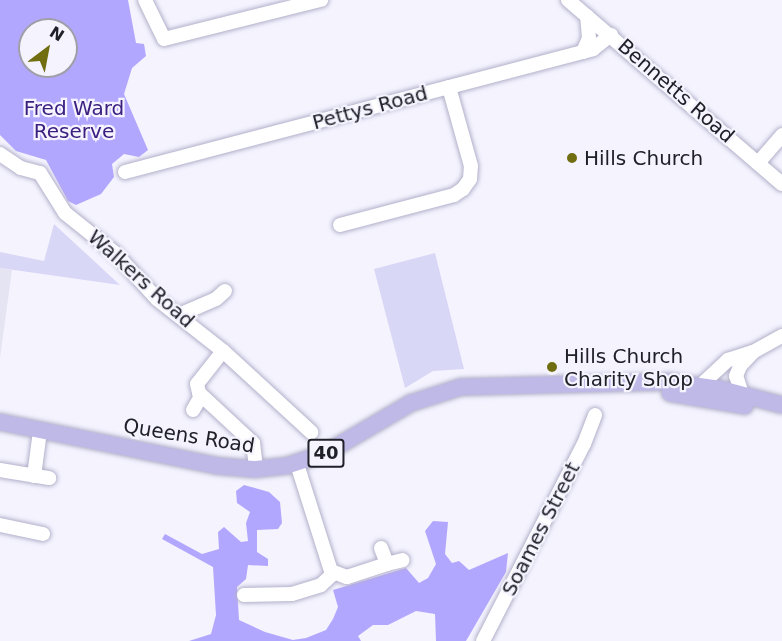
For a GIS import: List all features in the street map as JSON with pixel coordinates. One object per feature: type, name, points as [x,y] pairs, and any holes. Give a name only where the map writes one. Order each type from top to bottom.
[{"type":"main road","name":"Queens Road","points":[[643,385],[782,416]]},
{"type":"main road","name":"Queens Road","points":[[0,422],[218,466],[256,469],[297,464],[324,454],[418,400],[451,389],[700,385],[782,405]]},
{"type":"street","points":[[145,0],[164,39],[321,0]]},
{"type":"street","name":"Bennetts Road","points":[[568,0],[782,184]]},
{"type":"street","points":[[584,52],[589,38],[587,16]]},
{"type":"street","name":"Pettys Road","points":[[125,172],[584,52],[602,44],[610,35]]},
{"type":"street","points":[[340,225],[454,195],[463,189],[470,179],[471,166],[449,87]]},
{"type":"street","points":[[758,163],[782,135]]},
{"type":"street","name":"Walkers Road","points":[[0,154],[21,168],[40,173],[65,213],[115,253],[157,299],[223,351],[310,432]]},
{"type":"street","points":[[179,315],[216,299],[225,291]]},
{"type":"street","points":[[700,385],[728,360],[753,352],[782,336]]},
{"type":"street","points":[[223,351],[197,384],[201,396],[253,443],[256,469]]},
{"type":"street","points":[[742,394],[737,372],[753,352]]},
{"type":"street","points":[[193,410],[201,396]]},
{"type":"street","name":"Soames Street","points":[[483,641],[585,444],[595,415]]},
{"type":"street","points":[[34,476],[40,431]]},
{"type":"street","points":[[297,464],[334,573]]},
{"type":"street","points":[[0,470],[49,478]]},
{"type":"street","points":[[0,525],[43,534]]},
{"type":"street","points":[[381,548],[387,564]]},
{"type":"street","points":[[334,573],[347,577],[403,560]]},
{"type":"street","points":[[244,595],[292,594],[321,585],[334,573]]},
{"type":"shaded area","points":[[54,224],[120,285],[0,268],[0,252],[44,261]]},
{"type":"shaded area","points":[[435,253],[464,369],[433,371],[405,388],[374,269]]},
{"type":"shaded area","points":[[0,268],[12,270],[0,358]]},
{"type":"green space","name":"Fred Ward Reserve","points":[[0,0],[128,0],[136,43],[144,44],[146,56],[132,68],[124,94],[148,150],[139,157],[124,154],[112,164],[114,177],[101,194],[76,205],[68,201],[46,160],[16,151],[0,135]]},
{"type":"green space","points":[[244,485],[269,492],[280,502],[282,523],[278,529],[257,530],[257,552],[268,559],[268,566],[248,565],[246,579],[237,587],[239,620],[265,632],[293,640],[306,638],[326,630],[333,619],[338,607],[333,590],[406,568],[419,583],[428,578],[436,564],[425,531],[433,521],[448,522],[445,554],[452,563],[459,561],[469,570],[508,553],[506,572],[466,641],[436,641],[435,614],[416,611],[388,625],[373,625],[358,636],[361,641],[189,641],[211,634],[216,615],[213,567],[162,539],[165,534],[202,554],[219,549],[218,532],[224,527],[241,542],[248,541],[246,523],[250,512],[237,503],[236,491]]},
{"type":"place","name":"Hills Church","points":[[572,158]]},
{"type":"place","name":"Hills Church Charity Shop","points":[[552,367]]}]
